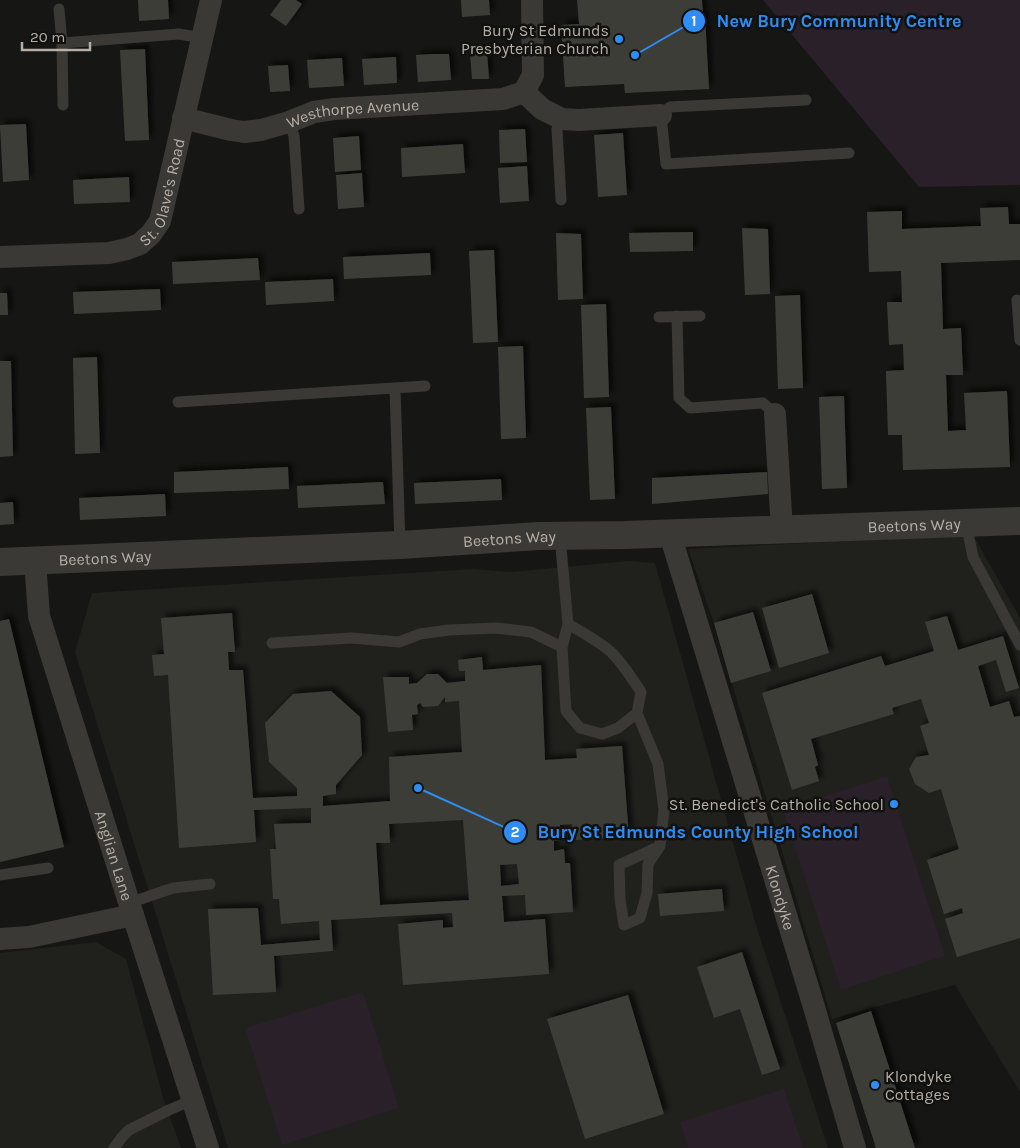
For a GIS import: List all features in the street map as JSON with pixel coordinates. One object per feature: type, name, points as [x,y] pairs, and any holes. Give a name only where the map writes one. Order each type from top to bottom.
[{"type":"street","name":"St. Olave's Road","points":[[0,257],[109,253],[140,244],[151,234],[160,221],[211,0]]},
{"type":"street","points":[[532,0],[532,75],[524,92],[542,109],[562,119],[579,120],[661,115]]},
{"type":"street","name":"Westhorpe Avenue","points":[[183,118],[244,132],[261,130],[314,112],[334,109],[503,99],[524,92]]},
{"type":"street","points":[[775,414],[782,530]]},
{"type":"street","name":"Beetons Way","points":[[0,562],[400,545],[539,536],[670,534],[1020,521]]},
{"type":"street","name":"Klondyke","points":[[670,534],[855,1148]]},
{"type":"street","name":"Anglian Lane","points":[[35,561],[39,616],[208,1148]]},
{"type":"street","points":[[0,939],[29,937],[131,909]]},
{"type":"lane","points":[[59,8],[62,43],[63,105]]},
{"type":"lane","points":[[62,43],[179,34],[202,38]]},
{"type":"lane","points":[[806,100],[670,107],[661,115],[666,164],[849,152]]},
{"type":"lane","points":[[561,200],[557,129],[562,119]]},
{"type":"lane","points":[[289,122],[294,136],[299,208]]},
{"type":"lane","points":[[1017,300],[1020,340]]},
{"type":"lane","points":[[677,316],[679,398],[690,408],[764,403],[775,414]]},
{"type":"lane","points":[[659,317],[700,316]]},
{"type":"lane","points":[[178,402],[425,386]]},
{"type":"lane","points":[[395,388],[400,545]]},
{"type":"lane","points":[[966,523],[973,557],[1020,645]]},
{"type":"lane","points":[[560,537],[568,624],[562,647],[566,711],[580,728],[602,734],[618,728],[637,714]]},
{"type":"lane","points":[[568,624],[595,640],[611,653],[641,692],[637,714],[658,764],[664,810],[660,846],[648,864],[647,892],[640,918],[624,925],[620,899],[619,865],[660,846]]},
{"type":"lane","points":[[272,643],[351,638],[399,642],[420,634],[449,630],[496,628],[531,632],[562,647]]},
{"type":"lane","points":[[0,875],[48,868]]},
{"type":"lane","points":[[131,909],[173,888],[210,884]]},
{"type":"lane","points":[[114,1148],[129,1130],[192,1100]]},
{"type":"shaded area","points":[[763,0],[1020,0],[1020,185],[919,187]]},
{"type":"shaded area","name":"St. Benedict's Catholic School","points":[[973,535],[1020,618],[1020,1092],[955,985],[832,1019],[714,623],[688,549]]},
{"type":"shaded area","points":[[628,561],[655,563],[756,925],[828,1148],[228,1148],[75,652],[92,593],[473,569],[511,572]]},
{"type":"shaded area","points":[[887,776],[945,956],[841,990],[783,810]]},
{"type":"shaded area","points":[[96,942],[126,959],[164,1101],[181,1148],[0,1148],[0,953]]},
{"type":"shaded area","points":[[363,992],[399,1108],[282,1145],[245,1028]]},
{"type":"shaded area","points":[[784,1089],[803,1148],[688,1148],[680,1122]]},
{"type":"building","points":[[138,0],[168,0],[169,19],[139,21]]},
{"type":"building","points":[[281,0],[296,0],[302,4],[286,26],[270,15]]},
{"type":"building","points":[[461,0],[489,0],[490,15],[462,17]]},
{"type":"building","points":[[577,0],[702,0],[703,16],[705,16],[709,89],[625,93],[624,84],[565,87],[561,25],[579,24]]},
{"type":"building","points":[[145,49],[149,140],[125,141],[120,50]]},
{"type":"building","points":[[487,52],[489,79],[472,79],[470,53]]},
{"type":"building","points":[[449,54],[451,80],[418,82],[416,55]]},
{"type":"building","points":[[396,57],[397,83],[364,85],[362,59]]},
{"type":"building","points":[[342,58],[344,86],[309,88],[307,60]]},
{"type":"building","points":[[288,65],[290,91],[270,92],[268,66]]},
{"type":"building","points":[[26,124],[29,180],[3,182],[0,125]]},
{"type":"building","points":[[525,129],[527,162],[500,163],[499,130]]},
{"type":"building","points":[[623,133],[627,195],[598,197],[594,135]]},
{"type":"building","points":[[359,136],[361,170],[335,172],[333,138]]},
{"type":"building","points":[[463,144],[465,173],[402,177],[401,148]]},
{"type":"building","points":[[527,166],[529,201],[500,203],[498,168]]},
{"type":"building","points":[[362,173],[364,207],[338,209],[336,175]]},
{"type":"building","points":[[129,177],[130,202],[74,204],[73,180]]},
{"type":"building","points":[[1008,207],[1009,224],[1020,224],[1020,260],[941,263],[943,329],[961,328],[963,375],[946,375],[948,431],[966,430],[964,393],[1007,391],[1010,467],[903,470],[902,435],[888,435],[886,371],[904,370],[903,344],[889,345],[887,302],[902,302],[901,271],[869,272],[867,212],[902,211],[902,229],[981,226],[980,208]]},
{"type":"building","points":[[742,228],[768,229],[770,294],[745,295]]},
{"type":"building","points":[[693,232],[693,251],[630,252],[629,233]]},
{"type":"building","points":[[556,233],[581,234],[583,299],[558,300]]},
{"type":"building","points":[[494,250],[498,342],[473,343],[469,251]]},
{"type":"building","points":[[430,253],[431,275],[344,279],[343,257]]},
{"type":"building","points":[[258,258],[260,280],[173,284],[172,262]]},
{"type":"building","points":[[333,279],[334,301],[266,305],[265,282]]},
{"type":"building","points":[[160,289],[161,310],[74,314],[73,292]]},
{"type":"building","points":[[0,293],[7,293],[8,315],[0,315]]},
{"type":"building","points":[[800,295],[803,388],[778,389],[775,296]]},
{"type":"building","points":[[606,304],[609,397],[584,398],[581,305]]},
{"type":"building","points":[[523,346],[526,438],[501,439],[498,347]]},
{"type":"building","points":[[97,357],[100,453],[75,454],[73,358]]},
{"type":"building","points":[[0,361],[11,361],[13,456],[0,457]]},
{"type":"building","points":[[844,396],[847,488],[822,489],[819,397]]},
{"type":"building","points":[[611,407],[615,499],[590,500],[586,408]]},
{"type":"building","points":[[288,467],[289,489],[174,493],[174,472]]},
{"type":"building","points":[[767,472],[768,494],[652,504],[652,478]]},
{"type":"building","points":[[501,479],[502,500],[415,504],[414,483]]},
{"type":"building","points":[[383,482],[385,504],[298,508],[297,486]]},
{"type":"building","points":[[165,494],[166,516],[80,520],[79,498]]},
{"type":"building","points":[[13,502],[14,524],[0,525],[0,503]]},
{"type":"building","points":[[812,594],[829,653],[779,668],[762,608]]},
{"type":"building","points":[[753,612],[771,671],[731,683],[714,623]]},
{"type":"building","points":[[232,613],[235,652],[228,652],[229,670],[243,670],[253,798],[297,796],[297,788],[269,762],[265,723],[293,694],[331,691],[360,717],[362,755],[336,785],[336,794],[323,796],[323,806],[390,801],[389,757],[462,752],[459,701],[445,702],[445,697],[438,706],[423,707],[420,703],[417,705],[418,714],[412,715],[413,730],[388,732],[383,677],[409,677],[409,684],[417,683],[427,674],[438,674],[447,683],[465,681],[465,671],[459,671],[458,660],[482,657],[483,670],[541,665],[545,760],[577,758],[576,749],[622,746],[629,837],[574,840],[572,824],[560,825],[561,840],[554,841],[554,851],[564,849],[565,863],[570,863],[573,912],[526,915],[525,895],[502,896],[504,922],[545,919],[549,974],[403,985],[398,924],[443,920],[443,928],[453,927],[452,913],[331,920],[333,951],[274,956],[276,992],[213,995],[208,909],[258,908],[261,945],[320,940],[319,921],[281,924],[279,899],[273,899],[270,849],[276,849],[274,824],[311,823],[311,808],[254,810],[256,842],[179,848],[168,675],[154,676],[152,655],[164,654],[161,618]],"holes":[[[463,820],[469,900],[380,905],[376,843],[390,843],[389,824]],[[517,864],[519,884],[501,886],[500,865]]]},
{"type":"building","points":[[947,616],[958,650],[1003,636],[1019,688],[1006,692],[996,660],[978,666],[990,707],[1009,701],[1014,717],[1020,716],[1020,938],[957,957],[945,919],[963,913],[962,908],[944,914],[927,860],[959,849],[941,789],[929,793],[915,784],[909,769],[916,757],[929,755],[920,726],[929,723],[921,699],[892,708],[894,714],[811,739],[818,765],[815,767],[819,781],[792,790],[762,693],[881,656],[885,666],[934,651],[925,622]]},
{"type":"building","points":[[9,619],[64,847],[0,862],[0,621]]},
{"type":"building","points":[[722,889],[724,911],[660,916],[658,894]]},
{"type":"building","points":[[742,952],[780,1069],[762,1075],[740,1009],[714,1018],[697,967]]},
{"type":"building","points":[[628,995],[664,1114],[585,1139],[547,1019]]},
{"type":"building","name":"Klondyke Cottages","points":[[871,1011],[915,1148],[876,1148],[836,1023]]},
{"type":"place","name":"Bury St Edmunds Presbyterian Church","points":[[619,39]]},
{"type":"place","name":"New Bury Community Centre","points":[[635,55]]},
{"type":"place","name":"Bury St Edmunds County High School","points":[[418,788]]},
{"type":"place","name":"St. Benedict's Catholic School","points":[[894,804]]},
{"type":"place","name":"Klondyke Cottages","points":[[875,1085]]}]
